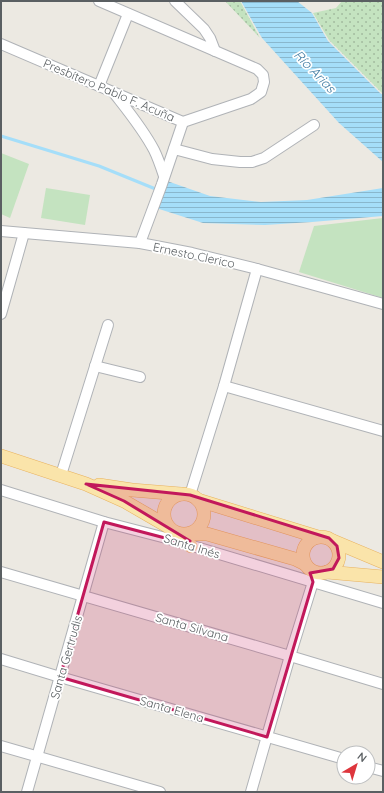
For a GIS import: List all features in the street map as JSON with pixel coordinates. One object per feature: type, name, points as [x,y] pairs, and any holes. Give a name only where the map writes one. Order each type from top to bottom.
[{"type":"main road","points":[[1,456],[86,484],[124,501],[178,535],[207,534],[295,560],[315,572],[383,577]]},
{"type":"main road","points":[[86,484],[190,496],[318,537],[329,538],[383,562]]},
{"type":"main road","points":[[174,496],[190,496],[202,505],[204,517],[198,529],[193,532],[178,535],[164,520],[163,513],[165,506],[168,500],[174,496]]},
{"type":"main road","points":[[315,572],[303,558],[303,553],[304,547],[308,542],[318,537]]},
{"type":"main road","points":[[315,572],[333,569],[337,564],[339,552],[334,541]]},
{"type":"street","points":[[99,1],[215,52]]},
{"type":"street","points":[[176,1],[204,29],[210,38],[215,52]]},
{"type":"street","points":[[99,86],[128,14]]},
{"type":"street","name":"Presbítero Pablo F. Acuña","points":[[1,44],[183,122],[251,98],[261,92],[264,82],[263,75],[257,69],[215,52]]},
{"type":"street","points":[[113,92],[137,122],[147,138],[154,151],[163,180]]},
{"type":"street","points":[[140,243],[183,122]]},
{"type":"street","points":[[174,149],[212,159],[252,162],[264,158],[314,125]]},
{"type":"street","name":"Ernesto Clerico","points":[[1,231],[140,243],[192,253],[257,269],[383,304]]},
{"type":"street","points":[[1,314],[24,234]]},
{"type":"street","points":[[190,496],[224,386],[257,269]]},
{"type":"street","points":[[61,475],[108,325]]},
{"type":"street","points":[[95,366],[140,377]]},
{"type":"street","points":[[224,386],[383,430]]},
{"type":"street","name":"Santa Inés","points":[[1,490],[104,522],[178,535],[315,572],[383,603]]},
{"type":"street","name":"Santa Gertrudis","points":[[27,792],[104,522]]},
{"type":"street","name":"Santa Silvana","points":[[1,572],[383,684]]},
{"type":"street","points":[[251,792],[315,572]]},
{"type":"street","name":"Santa Elena","points":[[1,659],[336,757]]},
{"type":"street","points":[[1,746],[160,792]]},
{"type":"highlighted area","points":[[86,484],[190,495],[329,538],[337,546],[339,558],[333,569],[310,573],[313,582],[267,737],[60,677],[104,522],[188,544],[190,541],[124,501]]},
{"type":"green space","points":[[225,1],[240,1],[260,38]]},
{"type":"green space","points":[[342,1],[383,1],[383,94],[329,40],[313,13],[336,8]]},
{"type":"green space","points":[[1,153],[29,164],[10,218],[1,214]]},
{"type":"green space","points":[[46,188],[90,195],[85,225],[41,218]]},
{"type":"green space","points":[[383,218],[383,298],[299,272],[314,226]]},
{"type":"water","name":"Río Arias","points":[[241,1],[297,1],[312,13],[328,41],[383,95],[383,162],[339,123],[262,38]]},
{"type":"water","points":[[167,181],[210,196],[261,202],[307,200],[383,188],[383,216],[265,225],[203,223],[156,208]]},
{"type":"waterway","points":[[1,136],[99,166],[158,190]]}]
